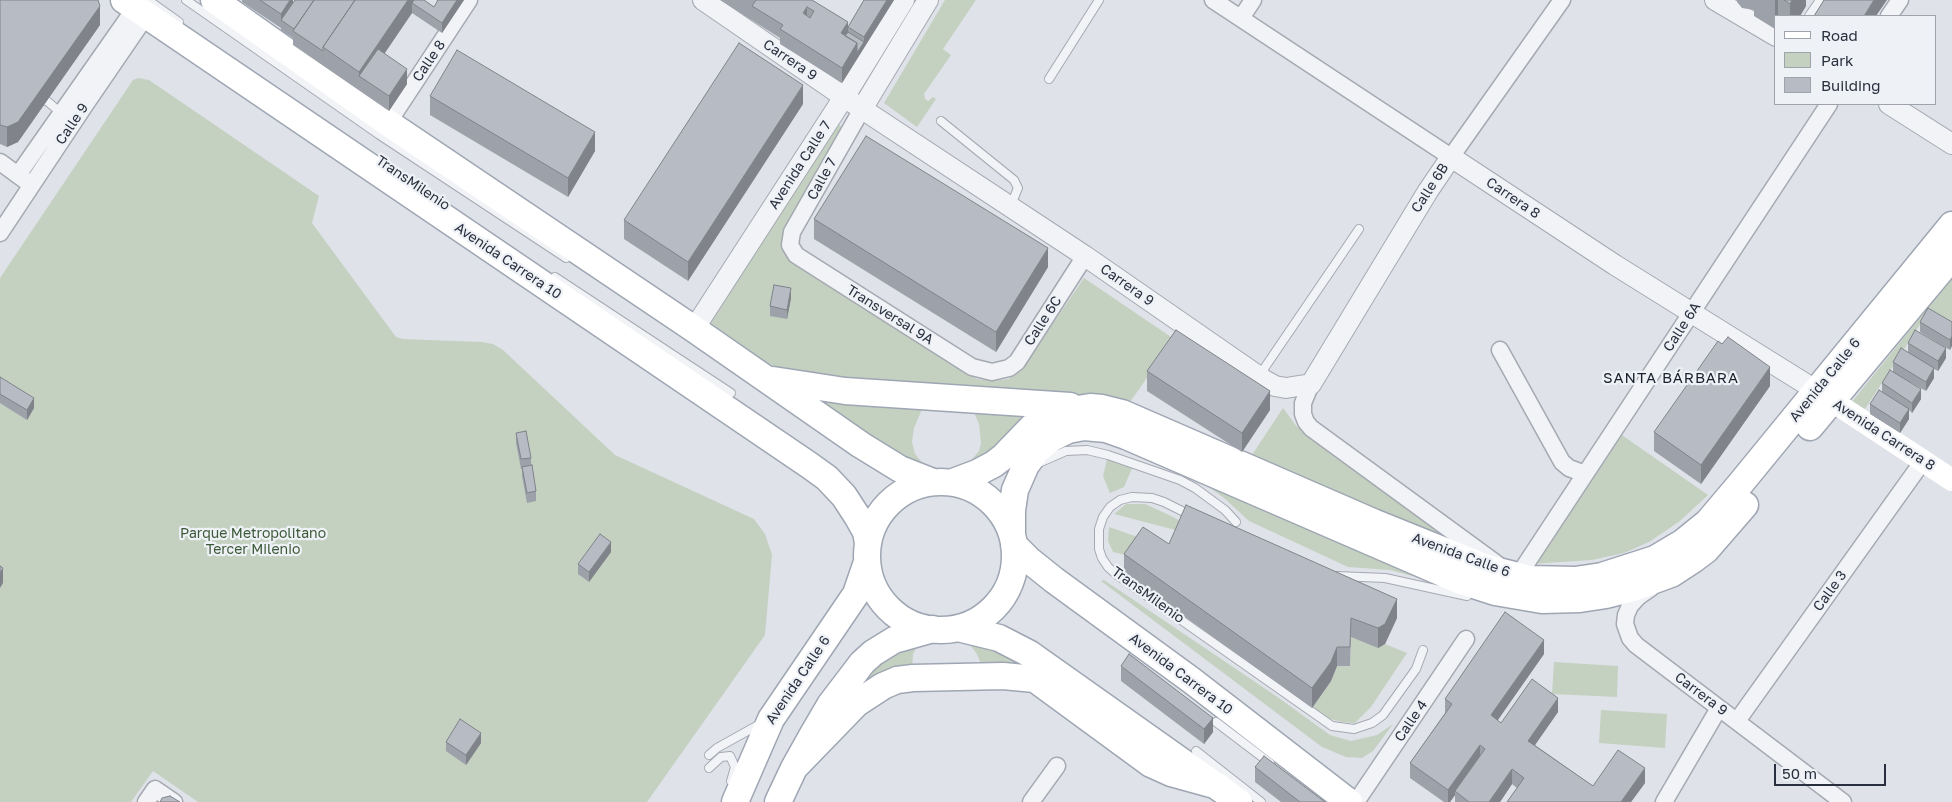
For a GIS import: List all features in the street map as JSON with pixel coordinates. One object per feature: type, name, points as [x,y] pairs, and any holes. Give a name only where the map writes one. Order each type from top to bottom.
[{"type":"main road","points":[[214,0],[327,74],[388,123],[886,461],[911,474],[977,490],[996,506],[1006,520],[1013,540],[1014,564],[1010,581],[1001,599],[990,611],[975,621],[894,640],[873,653],[862,663],[830,705],[794,768],[778,802]]},
{"type":"main road","name":"Avenida Carrera 10","points":[[138,6],[827,478],[844,496],[858,516],[866,532],[868,552]]},
{"type":"main road","name":"Avenida Calle 6","points":[[1013,540],[1012,510],[1018,480],[1026,465],[1037,450],[1052,438],[1068,430],[1084,427],[1106,429],[1461,581],[1494,592],[1542,600],[1580,599],[1630,589],[1671,574],[1694,560],[1719,537],[1952,225]]},
{"type":"main road","name":"Avenida Calle 6","points":[[943,482],[977,474],[994,464],[1032,427],[1044,420],[1063,412],[1090,407],[1112,410],[1463,559],[1514,575],[1551,580],[1602,576],[1646,563],[1667,552],[1697,532],[1952,257]]},
{"type":"main road","points":[[762,378],[845,391],[1090,407]]},
{"type":"main road","name":"Avenida Carrera 8","points":[[1824,396],[1924,461],[1951,476]]},
{"type":"main road","points":[[943,482],[919,485],[904,491],[880,513],[873,527],[868,552],[870,576],[883,602],[893,613],[919,626],[999,638],[1030,654],[1239,802]]},
{"type":"main road","name":"Avenida Carrera 10","points":[[1013,540],[1029,560],[1054,580],[1191,680],[1349,802]]},
{"type":"main road","name":"Avenida Calle 6","points":[[732,794],[771,719],[856,594],[868,552]]},
{"type":"main road","points":[[794,768],[857,703],[882,686],[897,680],[913,678],[1003,676],[1035,680],[1151,764],[1170,773],[1218,786]]},
{"type":"street","name":"Calle 8","points":[[388,123],[470,0]]},
{"type":"street","name":"Carrera 9","points":[[703,0],[846,94],[862,109],[1085,256],[1258,376],[1275,386],[1286,388],[1311,384]]},
{"type":"street","name":"Avenida Calle 7","points":[[694,329],[846,94],[904,0]]},
{"type":"street","points":[[862,109],[928,0]]},
{"type":"street","name":"Carrera 8","points":[[1213,0],[1615,265],[1824,396]]},
{"type":"street","points":[[1241,18],[1253,0]]},
{"type":"street","name":"Calle 6B","points":[[1311,384],[1428,191],[1562,0]]},
{"type":"street","points":[[1715,0],[1774,35]]},
{"type":"street","points":[[1890,15],[1900,0]]},
{"type":"street","name":"Calle 9","points":[[18,175],[138,6]]},
{"type":"street","name":"Calle 9","points":[[0,233],[32,185],[138,6]]},
{"type":"street","name":"Calle 6A","points":[[1514,575],[1585,474],[1828,105]]},
{"type":"street","points":[[1890,105],[1952,144]]},
{"type":"street","name":"Calle 7","points":[[792,252],[790,245],[792,232],[862,109]]},
{"type":"street","points":[[0,162],[32,185]]},
{"type":"street","name":"Transversal 9A","points":[[792,252],[972,367],[992,372]]},
{"type":"street","name":"Calle 6C","points":[[992,372],[1009,368],[1017,362],[1085,256]]},
{"type":"street","points":[[1500,350],[1562,462],[1569,468],[1585,474]]},
{"type":"street","points":[[1311,384],[1303,403],[1303,414],[1311,428],[1514,575]]},
{"type":"street","name":"Calle 3","points":[[1736,721],[1924,461]]},
{"type":"street","name":"Carrera 9","points":[[1671,574],[1638,597],[1630,606],[1626,615],[1626,632],[1636,645],[1842,802]]},
{"type":"street","name":"Calle 4","points":[[1356,802],[1466,639]]},
{"type":"street","points":[[1664,802],[1720,708]]},
{"type":"street","points":[[1031,802],[1057,766]]},
{"type":"street","points":[[150,796],[174,802]]},
{"type":"lane","name":"TransMilenio","points":[[186,0],[378,134],[574,264]]},
{"type":"lane","points":[[1049,79],[1099,0]]},
{"type":"lane","points":[[1810,15],[1820,0]]},
{"type":"lane","points":[[138,6],[187,27]]},
{"type":"lane","points":[[30,101],[42,98],[62,113]]},
{"type":"lane","points":[[941,121],[1014,180],[1018,188],[1011,207]]},
{"type":"lane","points":[[1258,376],[1359,229]]},
{"type":"lane","points":[[550,274],[731,393]]},
{"type":"lane","points":[[1018,480],[1048,458],[1066,451],[1087,450],[1108,455],[1180,480],[1195,488],[1225,510],[1236,522]]},
{"type":"lane","name":"TransMilenio","points":[[1197,518],[1152,498],[1132,497],[1120,500],[1110,507],[1103,517],[1099,528],[1099,549],[1108,567],[1117,575],[1332,726],[1354,729],[1372,723],[1383,715],[1416,669],[1423,650]]},
{"type":"lane","points":[[1330,576],[1385,578],[1480,598],[1509,601],[1542,600]]},
{"type":"lane","points":[[709,755],[723,745],[771,719]]},
{"type":"lane","points":[[1216,722],[1276,768]]},
{"type":"lane","points":[[1196,751],[1261,802]]},
{"type":"lane","points":[[709,768],[721,757],[730,756],[734,760],[732,794]]},
{"type":"green space","points":[[945,0],[976,0],[943,49],[951,55],[924,94],[925,99],[928,101],[933,97],[936,99],[917,127],[884,103]]},
{"type":"green space","name":"Parque Metropolitano Tercer Milenio","points":[[138,78],[149,80],[319,196],[312,223],[396,337],[493,344],[503,350],[615,455],[754,519],[765,534],[772,555],[765,635],[647,802],[198,802],[153,771],[131,802],[0,802],[0,278],[133,80]]},
{"type":"green space","points":[[837,123],[844,129],[785,250],[787,257],[793,263],[977,379],[993,381],[1009,379],[1026,363],[1084,278],[1174,339],[1128,405],[831,381],[789,372],[767,363],[708,321]]},
{"type":"green space","points":[[1952,278],[1952,322],[1929,311],[1863,412],[1851,403]]},
{"type":"green space","points":[[810,394],[925,402],[914,428],[912,442],[915,454],[925,466],[904,460]]},
{"type":"green space","points":[[971,406],[1042,411],[1006,443],[969,463],[979,451],[981,443],[979,424]]},
{"type":"green space","points":[[1283,408],[1297,427],[1450,541],[1250,458]]},
{"type":"green space","points":[[1619,433],[1708,495],[1680,521],[1649,542],[1624,553],[1592,560],[1530,564]]},
{"type":"green space","points":[[1108,455],[1134,464],[1124,487],[1110,493],[1103,476]]},
{"type":"green space","points":[[1203,483],[1457,588],[1390,570],[1348,567],[1249,521],[1224,498]]},
{"type":"green space","points":[[1126,504],[1145,504],[1169,515],[1186,524],[1183,532],[1114,514]]},
{"type":"green space","points":[[1109,527],[1175,550],[1134,557],[1113,552],[1108,541]]},
{"type":"green space","points":[[1104,580],[1276,696],[1330,735],[1351,741],[1377,735],[1393,724],[1373,751],[1362,758],[1346,757],[1322,747],[1101,581]]},
{"type":"green space","points":[[1351,637],[1378,647],[1385,644],[1407,653],[1371,707],[1355,723],[1330,719],[1312,708],[1331,681],[1337,666],[1350,666]]},
{"type":"green space","points":[[967,641],[1009,655],[1029,669],[983,669],[977,654]]},
{"type":"green space","points":[[918,645],[913,654],[912,670],[849,698],[879,658]]},
{"type":"green space","points":[[1554,662],[1618,666],[1617,697],[1552,694]]},
{"type":"green space","points":[[1601,710],[1667,714],[1665,748],[1599,743]]},
{"type":"building","points":[[0,0],[98,0],[100,6],[18,122],[7,127],[0,125]]},
{"type":"building","points":[[260,0],[290,0],[281,14]]},
{"type":"building","points":[[295,0],[314,0],[294,29],[281,20]]},
{"type":"building","points":[[314,0],[355,0],[323,47],[323,51],[293,31]]},
{"type":"building","points":[[355,0],[408,0],[359,72],[323,47]]},
{"type":"building","points":[[414,0],[424,0],[434,7],[438,0],[457,0],[442,23],[412,3]]},
{"type":"building","points":[[756,0],[812,0],[848,22],[841,33],[857,43],[842,68],[780,29],[783,25],[752,6]],"holes":[[[807,7],[814,11],[810,18],[803,13]]]},
{"type":"building","points":[[864,0],[887,0],[864,37],[848,27]]},
{"type":"building","points":[[1784,0],[1792,0],[1790,4]]},
{"type":"building","points":[[1824,0],[1874,0],[1865,15],[1815,15]]},
{"type":"building","points":[[848,32],[864,42],[857,53],[857,43],[845,36]]},
{"type":"building","points":[[739,43],[803,85],[688,262],[624,220]]},
{"type":"building","points":[[378,49],[407,69],[389,96],[359,76]]},
{"type":"building","points":[[457,50],[595,132],[568,178],[430,96]]},
{"type":"building","points":[[866,136],[1048,248],[996,332],[814,219]]},
{"type":"building","points":[[774,285],[791,288],[787,310],[770,306]]},
{"type":"building","points":[[1928,308],[1952,322],[1952,336],[1950,340],[1920,322]]},
{"type":"building","points":[[1176,330],[1270,391],[1242,433],[1147,371]]},
{"type":"building","points":[[1915,330],[1946,348],[1938,361],[1908,343]]},
{"type":"building","points":[[1728,337],[1770,367],[1701,465],[1654,432],[1718,341],[1722,344]]},
{"type":"building","points":[[1901,348],[1934,368],[1926,382],[1893,362]]},
{"type":"building","points":[[1890,370],[1921,389],[1912,403],[1882,383]]},
{"type":"building","points":[[0,377],[34,398],[27,410],[0,394]]},
{"type":"building","points":[[1879,390],[1909,409],[1900,423],[1870,404]]},
{"type":"building","points":[[526,431],[531,458],[521,459],[516,433]]},
{"type":"building","points":[[532,465],[536,491],[527,493],[522,467]]},
{"type":"building","points":[[1186,505],[1397,599],[1385,624],[1378,628],[1351,618],[1350,647],[1337,647],[1331,662],[1312,688],[1124,554],[1143,527],[1169,544]]},
{"type":"building","points":[[600,534],[611,542],[589,572],[578,564]]},
{"type":"building","points":[[1505,612],[1544,640],[1491,715],[1501,723],[1532,679],[1558,698],[1528,741],[1593,786],[1618,750],[1645,768],[1621,802],[1507,802],[1524,778],[1512,769],[1489,802],[1469,802],[1455,791],[1485,749],[1480,745],[1448,790],[1410,763],[1452,704],[1445,699]]},
{"type":"building","points":[[1129,654],[1213,718],[1204,729],[1121,666]]},
{"type":"building","points":[[460,719],[481,733],[466,755],[446,742]]},
{"type":"building","points":[[1264,756],[1325,802],[1300,802],[1255,767]]},
{"type":"building","points":[[170,796],[180,802],[160,802],[162,798]]},
{"type":"district","name":"SANTA BÁRBARA","points":[[1671,378]]}]
